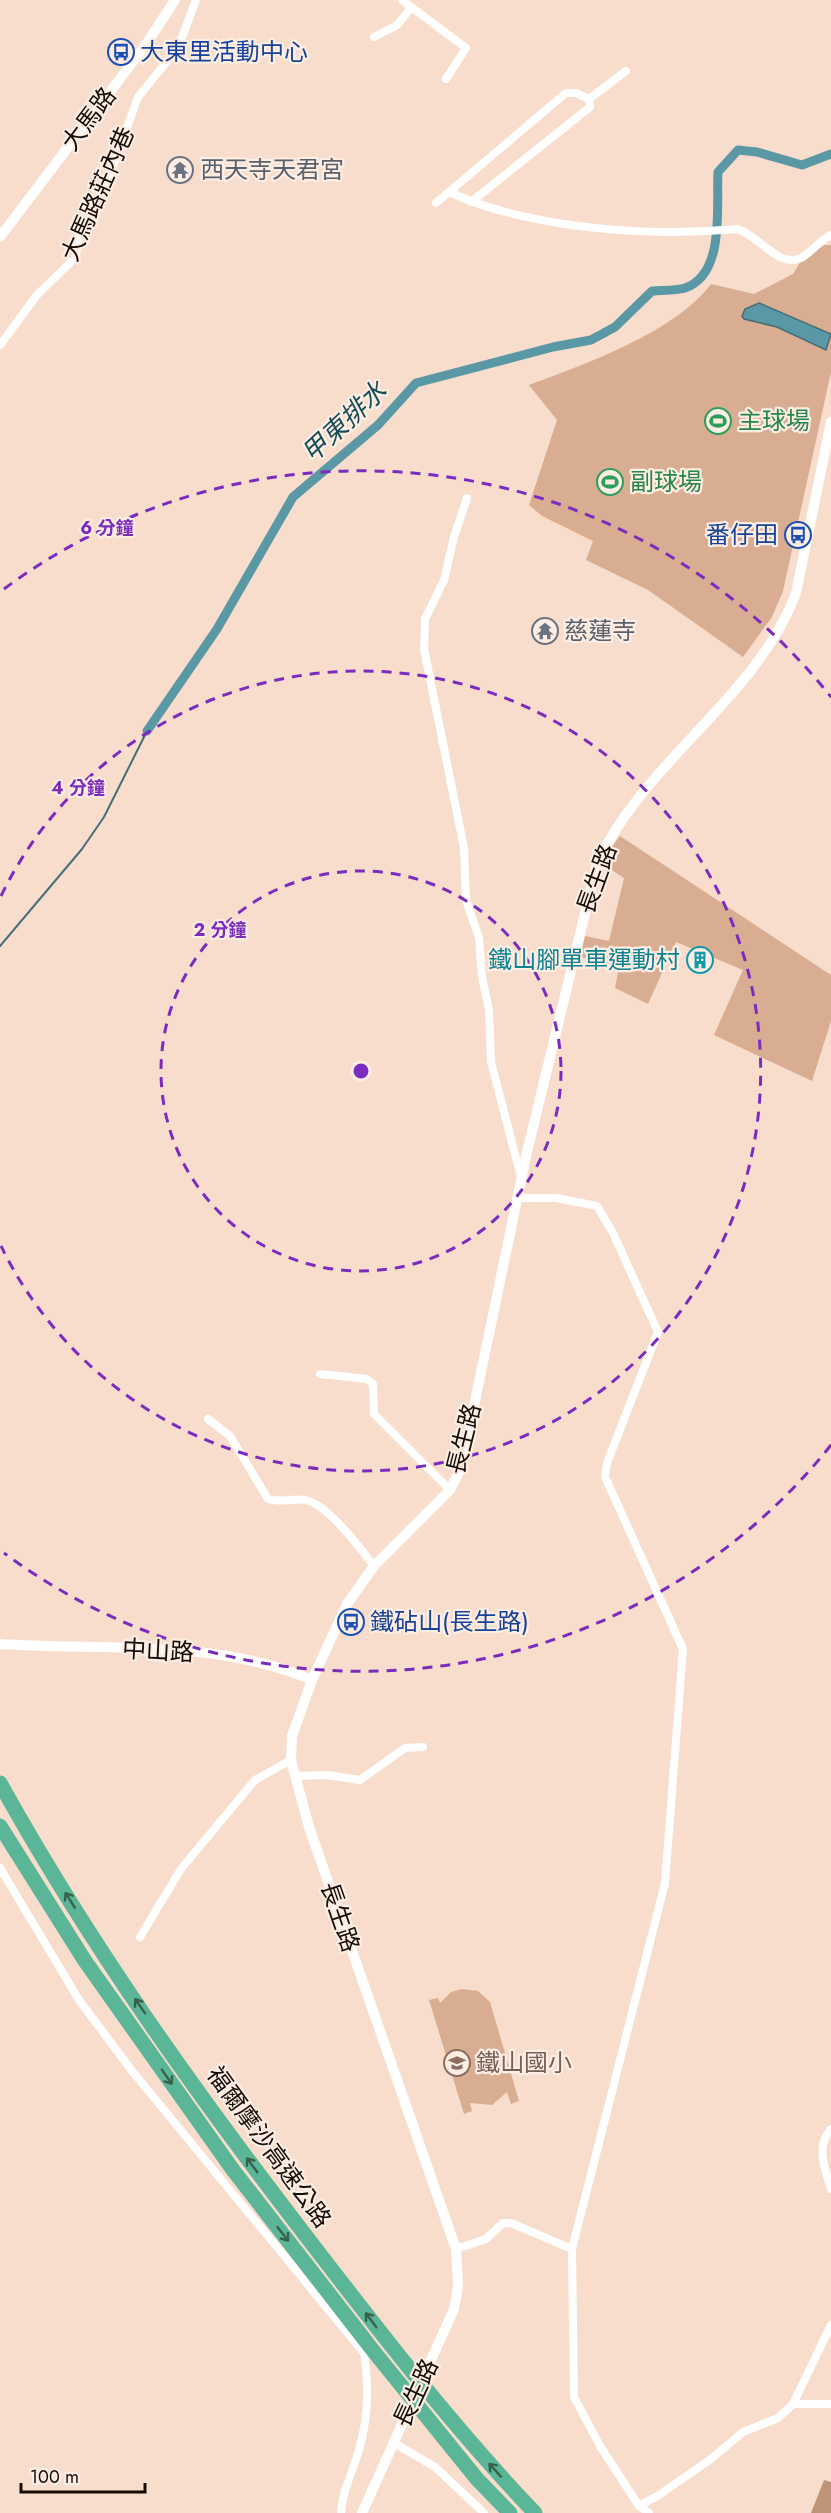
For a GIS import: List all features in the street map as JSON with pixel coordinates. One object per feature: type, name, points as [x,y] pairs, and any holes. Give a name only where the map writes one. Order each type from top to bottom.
[{"type":"highway","name":"福爾摩沙高速公路","points":[[0,1783],[100,1950],[251,2165],[390,2345],[493,2469],[535,2513]]},
{"type":"highway","name":"福爾摩沙高速公路","points":[[0,1826],[85,1960],[233,2170],[375,2353],[477,2479],[510,2513]]},
{"type":"street","name":"大馬路","points":[[0,237],[147,43],[175,0]]},
{"type":"street","name":"大馬路莊內巷","points":[[0,345],[37,295],[75,258],[81,233],[111,172],[138,97],[178,48],[196,0]]},
{"type":"street","points":[[402,0],[466,48],[446,79]]},
{"type":"street","points":[[374,36],[397,25],[411,8]]},
{"type":"street","points":[[589,99],[626,71]]},
{"type":"street","points":[[436,202],[566,93],[576,93],[589,99]]},
{"type":"street","points":[[471,202],[590,107],[589,99]]},
{"type":"street","points":[[449,192],[471,202],[535,218],[605,228],[656,233],[737,229],[746,231],[783,259],[793,261],[803,257],[831,236]]},
{"type":"street","name":"長生路","points":[[362,2513],[454,2309],[458,2286],[456,2249],[309,1827],[291,1760],[292,1736],[312,1680],[347,1604],[374,1566],[450,1490],[461,1468],[522,1180],[597,864],[620,822],[751,669],[776,638],[787,618],[796,593],[831,422]]},
{"type":"street","points":[[467,498],[454,537],[444,580],[425,619],[424,649],[464,848],[465,900],[479,938],[482,977],[489,1010],[490,1062],[522,1180]]},
{"type":"street","points":[[518,1198],[556,1198],[597,1206],[613,1233],[658,1332],[607,1463],[605,1477],[683,1649],[664,1883],[572,2249],[574,2397],[600,2446],[639,2506],[649,2513]]},
{"type":"street","points":[[320,1374],[368,1379],[373,1384],[374,1414],[450,1490]]},
{"type":"street","points":[[208,1419],[230,1436],[268,1499],[280,1503],[300,1499],[319,1506],[374,1566]]},
{"type":"street","name":"中山路","points":[[0,1644],[181,1651],[256,1662],[286,1669],[312,1680]]},
{"type":"street","points":[[297,1776],[327,1775],[360,1780],[405,1748],[423,1747]]},
{"type":"street","points":[[140,1937],[181,1869],[255,1780],[291,1760]]},
{"type":"street","points":[[0,1868],[79,2000],[132,2071],[364,2352],[367,2371],[366,2415],[359,2451],[341,2503],[341,2513]]},
{"type":"street","points":[[831,2129],[823,2149],[822,2166],[831,2188]]},
{"type":"street","points":[[456,2249],[486,2239],[502,2223],[511,2223],[572,2249]]},
{"type":"street","points":[[639,2506],[711,2459],[743,2432],[778,2418],[793,2404],[831,2325]]},
{"type":"street","points":[[793,2404],[831,2404]]},
{"type":"street","points":[[394,2443],[435,2467],[484,2513]]},
{"type":"shaded area","points":[[824,245],[831,245],[831,372],[783,591],[772,617],[743,657],[648,590],[586,560],[593,541],[542,516],[529,505],[557,420],[529,385],[601,357],[652,332],[695,302],[711,284],[754,294],[793,274],[801,261]]},
{"type":"shaded area","name":"鐵山腳單車運動村","points":[[620,836],[831,975],[831,1021],[812,1081],[714,1035],[743,970],[676,942],[648,1004],[615,988],[619,966],[580,957],[585,936],[609,941],[624,878],[606,866],[605,856]]},
{"type":"shaded area","points":[[462,1989],[478,1991],[490,2002],[519,2101],[511,2104],[507,2092],[492,2105],[470,2103],[472,2111],[464,2114],[429,2000],[438,1998],[440,2003],[451,1992]]},
{"type":"shaded area","points":[[824,2480],[831,2482],[831,2513],[811,2513]]},
{"type":"water","points":[[759,303],[831,334],[826,350],[777,327],[744,319],[742,316],[745,309]]},
{"type":"waterway","name":"甲東排水","points":[[147,731],[217,629],[293,497],[378,425],[416,383],[553,347],[591,340],[615,327],[652,291],[681,289],[698,280],[707,269],[713,254],[716,237],[718,172],[738,150],[757,152],[802,165],[831,154]]},
{"type":"waterway","name":"甲東排水","points":[[0,946],[82,849],[104,817],[147,731]]},
{"type":"place","name":"大東里活動中心","points":[[121,52]]},
{"type":"place","name":"西天寺天君宮","points":[[180,170]]},
{"type":"place","name":"主球場","points":[[718,421]]},
{"type":"place","name":"副球場","points":[[610,482]]},
{"type":"place","name":"番仔田","points":[[798,535]]},
{"type":"place","name":"慈蓮寺","points":[[545,631]]},
{"type":"place","name":"鐵山腳單車運動村","points":[[700,960]]},
{"type":"place","name":"鐵砧山(長生路)","points":[[351,1622]]},
{"type":"place","name":"鐵山國小","points":[[457,2063]]}]
